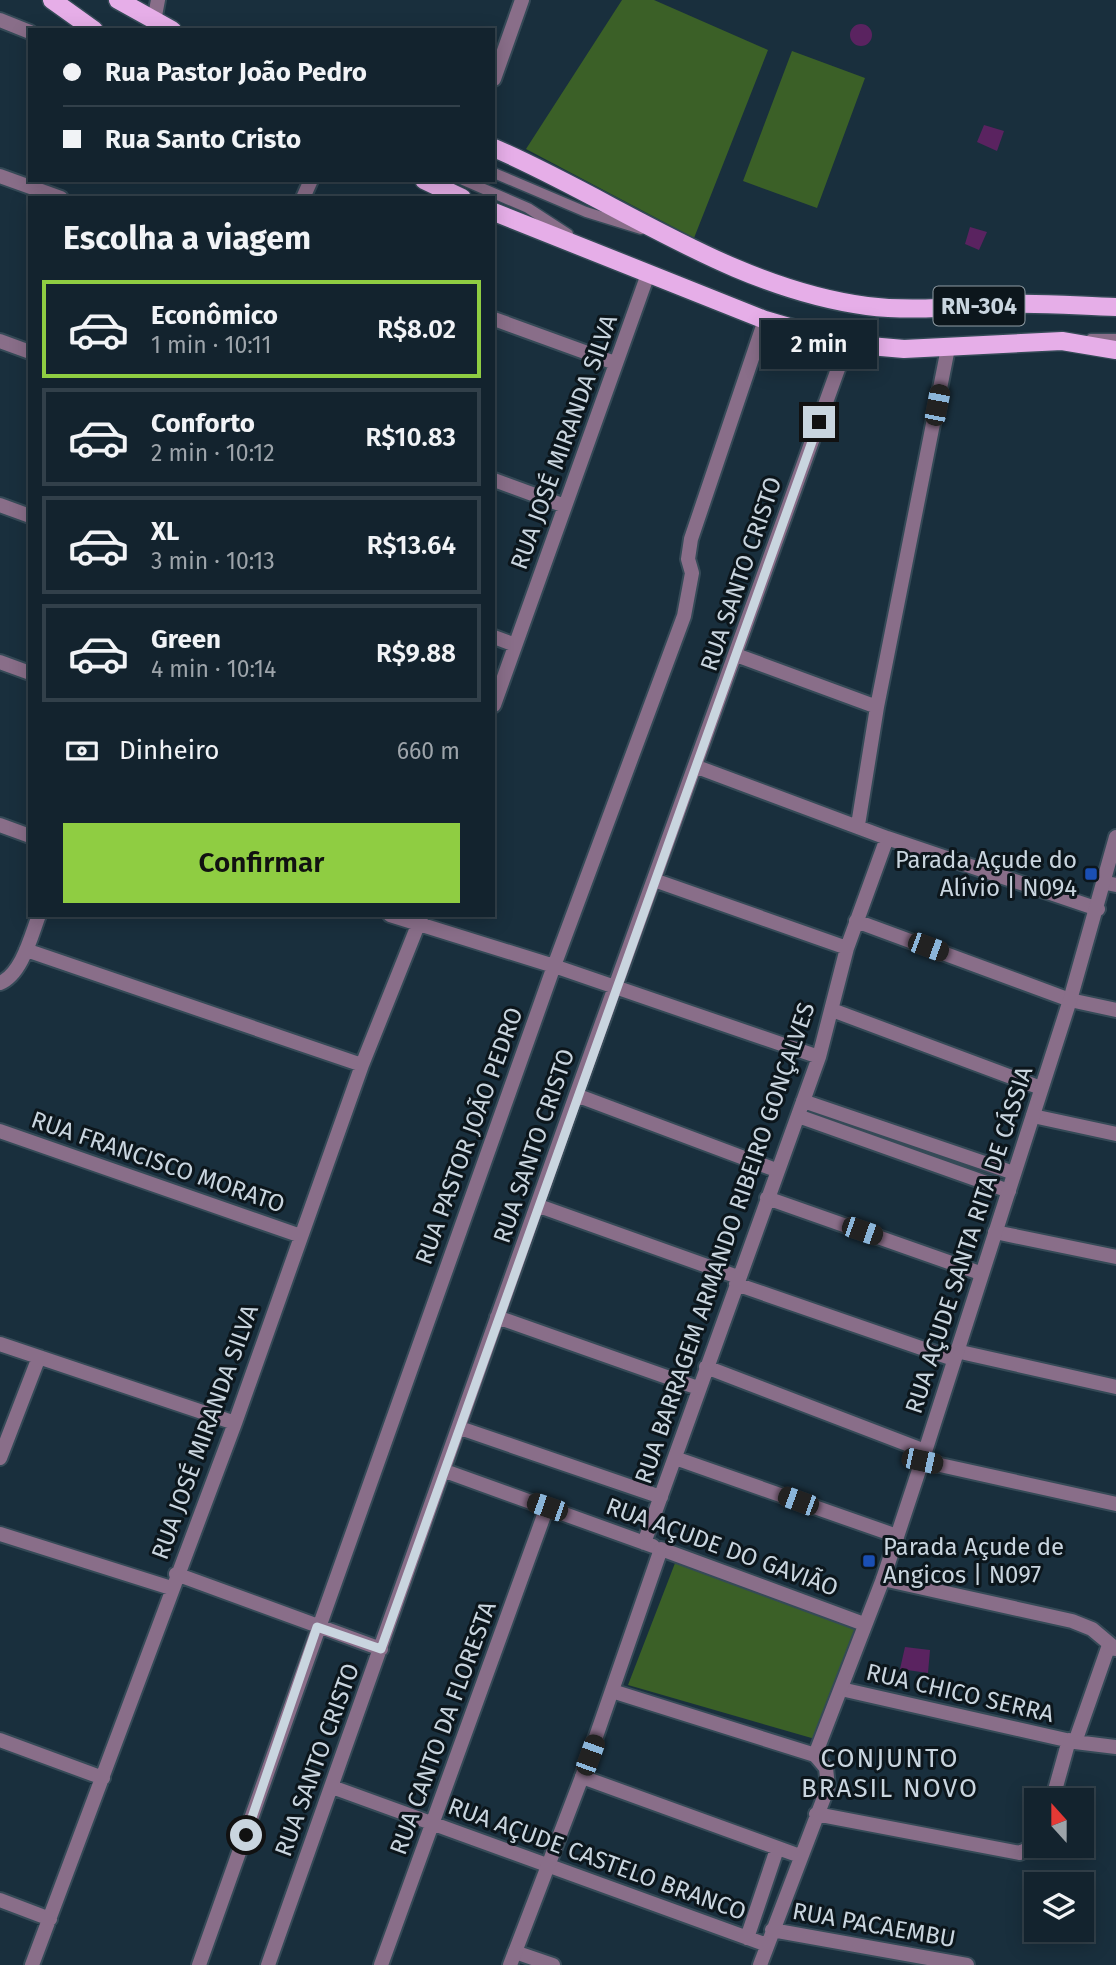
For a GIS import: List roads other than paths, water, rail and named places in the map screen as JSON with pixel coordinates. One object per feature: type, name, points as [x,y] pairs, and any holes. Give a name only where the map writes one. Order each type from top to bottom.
[{"type":"main road","points":[[52,0],[87,28]]},
{"type":"main road","points":[[118,0],[168,28]]},
{"type":"main road","name":"RN-304","points":[[495,149],[678,241],[775,284],[869,306],[1014,304],[1114,308]]},
{"type":"main road","points":[[428,182],[458,196]]},
{"type":"main road","name":"RN-304","points":[[495,212],[765,320],[847,344],[948,348],[1062,341],[1116,350]]},
{"type":"street","points":[[154,21],[158,0]]},
{"type":"street","points":[[495,76],[522,0]]},
{"type":"street","points":[[0,20],[28,31]]},
{"type":"street","points":[[0,176],[55,196]]},
{"type":"street","name":"RUA JOSÉ MIRANDA SILVA","points":[[495,702],[648,274]]},
{"type":"street","points":[[495,319],[615,363]]},
{"type":"street","name":"RUA PASTOR JOÃO PEDRO","points":[[199,1965],[554,966],[684,616],[692,573],[688,559],[691,539],[765,320]]},
{"type":"street","points":[[0,341],[28,351]]},
{"type":"street","name":"RUA SANTO CRISTO","points":[[268,1965],[497,1317],[539,1206],[576,1095],[697,767],[847,344]]},
{"type":"street","points":[[858,825],[877,707],[948,348]]},
{"type":"street","points":[[495,480],[565,506]]},
{"type":"street","points":[[0,505],[28,515]]},
{"type":"street","points":[[495,637],[515,645]]},
{"type":"street","points":[[736,655],[877,707]]},
{"type":"street","points":[[0,662],[28,672]]},
{"type":"street","points":[[697,767],[887,838],[1098,909]]},
{"type":"street","points":[[0,825],[28,835]]},
{"type":"street","name":"RUA BARRAGEM ARMANDO RIBEIRO GONÇALVES","points":[[644,1543],[776,1170],[819,1057],[847,948],[887,838]]},
{"type":"street","name":"RUA AÇUDE SANTA RITA DE CÁSSIA","points":[[815,1755],[883,1579],[924,1456],[980,1273],[1009,1191],[1098,909],[1111,884],[1116,838]]},
{"type":"street","points":[[654,880],[847,948]]},
{"type":"street","points":[[0,983],[9,978],[26,950],[38,917]]},
{"type":"street","points":[[402,917],[420,920],[819,1057]]},
{"type":"street","name":"RUA JOSÉ MIRANDA SILVA","points":[[32,1965],[235,1423],[362,1065],[420,920]]},
{"type":"street","points":[[856,921],[1070,1000],[1116,1010]]},
{"type":"street","points":[[26,950],[362,1065]]},
{"type":"street","points":[[832,1010],[1041,1088]]},
{"type":"street","points":[[576,1095],[776,1170]]},
{"type":"street","points":[[803,1101],[1014,1173]]},
{"type":"street","points":[[798,1115],[1009,1191]]},
{"type":"street","points":[[1033,1116],[1116,1134]]},
{"type":"street","name":"RUA FRANCISCO MORATO","points":[[0,1131],[301,1236]]},
{"type":"street","points":[[767,1198],[980,1273]]},
{"type":"street","points":[[539,1206],[737,1281],[955,1355],[1116,1387]]},
{"type":"street","points":[[995,1232],[1116,1257]]},
{"type":"street","points":[[497,1317],[698,1388]]},
{"type":"street","points":[[0,1344],[235,1423]]},
{"type":"street","points":[[0,1458],[39,1357]]},
{"type":"street","points":[[706,1367],[924,1456],[1116,1504]]},
{"type":"street","points":[[460,1428],[661,1497]]},
{"type":"street","points":[[675,1458],[897,1536]]},
{"type":"street","name":"RUA AÇUDE DO GAVIÃO","points":[[444,1471],[864,1624]]},
{"type":"street","name":"RUA CANTO DA FLORESTA","points":[[381,1965],[547,1507]]},
{"type":"street","points":[[0,1534],[174,1581],[381,1649]]},
{"type":"street","points":[[553,1965],[513,1958],[582,1777],[661,1549]]},
{"type":"street","points":[[883,1579],[1072,1621],[1092,1629],[1112,1647],[1072,1741],[1056,1788]]},
{"type":"street","name":"RUA CHICO SERRA","points":[[841,1689],[1072,1741],[1116,1747]]},
{"type":"street","points":[[612,1690],[815,1755],[823,1762],[828,1775],[828,1787],[760,1965]]},
{"type":"street","points":[[0,1740],[103,1779]]},
{"type":"street","points":[[582,1777],[800,1856]]},
{"type":"street","name":"RUA AÇUDE CASTELO BRANCO","points":[[332,1787],[767,1945]]},
{"type":"street","points":[[816,1814],[1020,1853],[1024,1851]]},
{"type":"street","points":[[747,1938],[777,1849]]},
{"type":"street","points":[[0,1900],[50,1919]]},
{"type":"street","name":"RUA PACAEMBU","points":[[772,1930],[967,1965]]},
{"type":"lane","points":[[495,173],[586,212],[678,241]]},
{"type":"lane","points":[[468,182],[528,208],[597,253]]},
{"type":"lane","points":[[1062,341],[1116,339]]},
{"type":"place","name":"Parada Açude do Alívio | N094","points":[[1091,874]]},
{"type":"place","name":"Parada Açude de Angicos | N097","points":[[869,1561]]},
{"type":"district","name":"CONJUNTO BRASIL NOVO","points":[[890,1772]]}]
